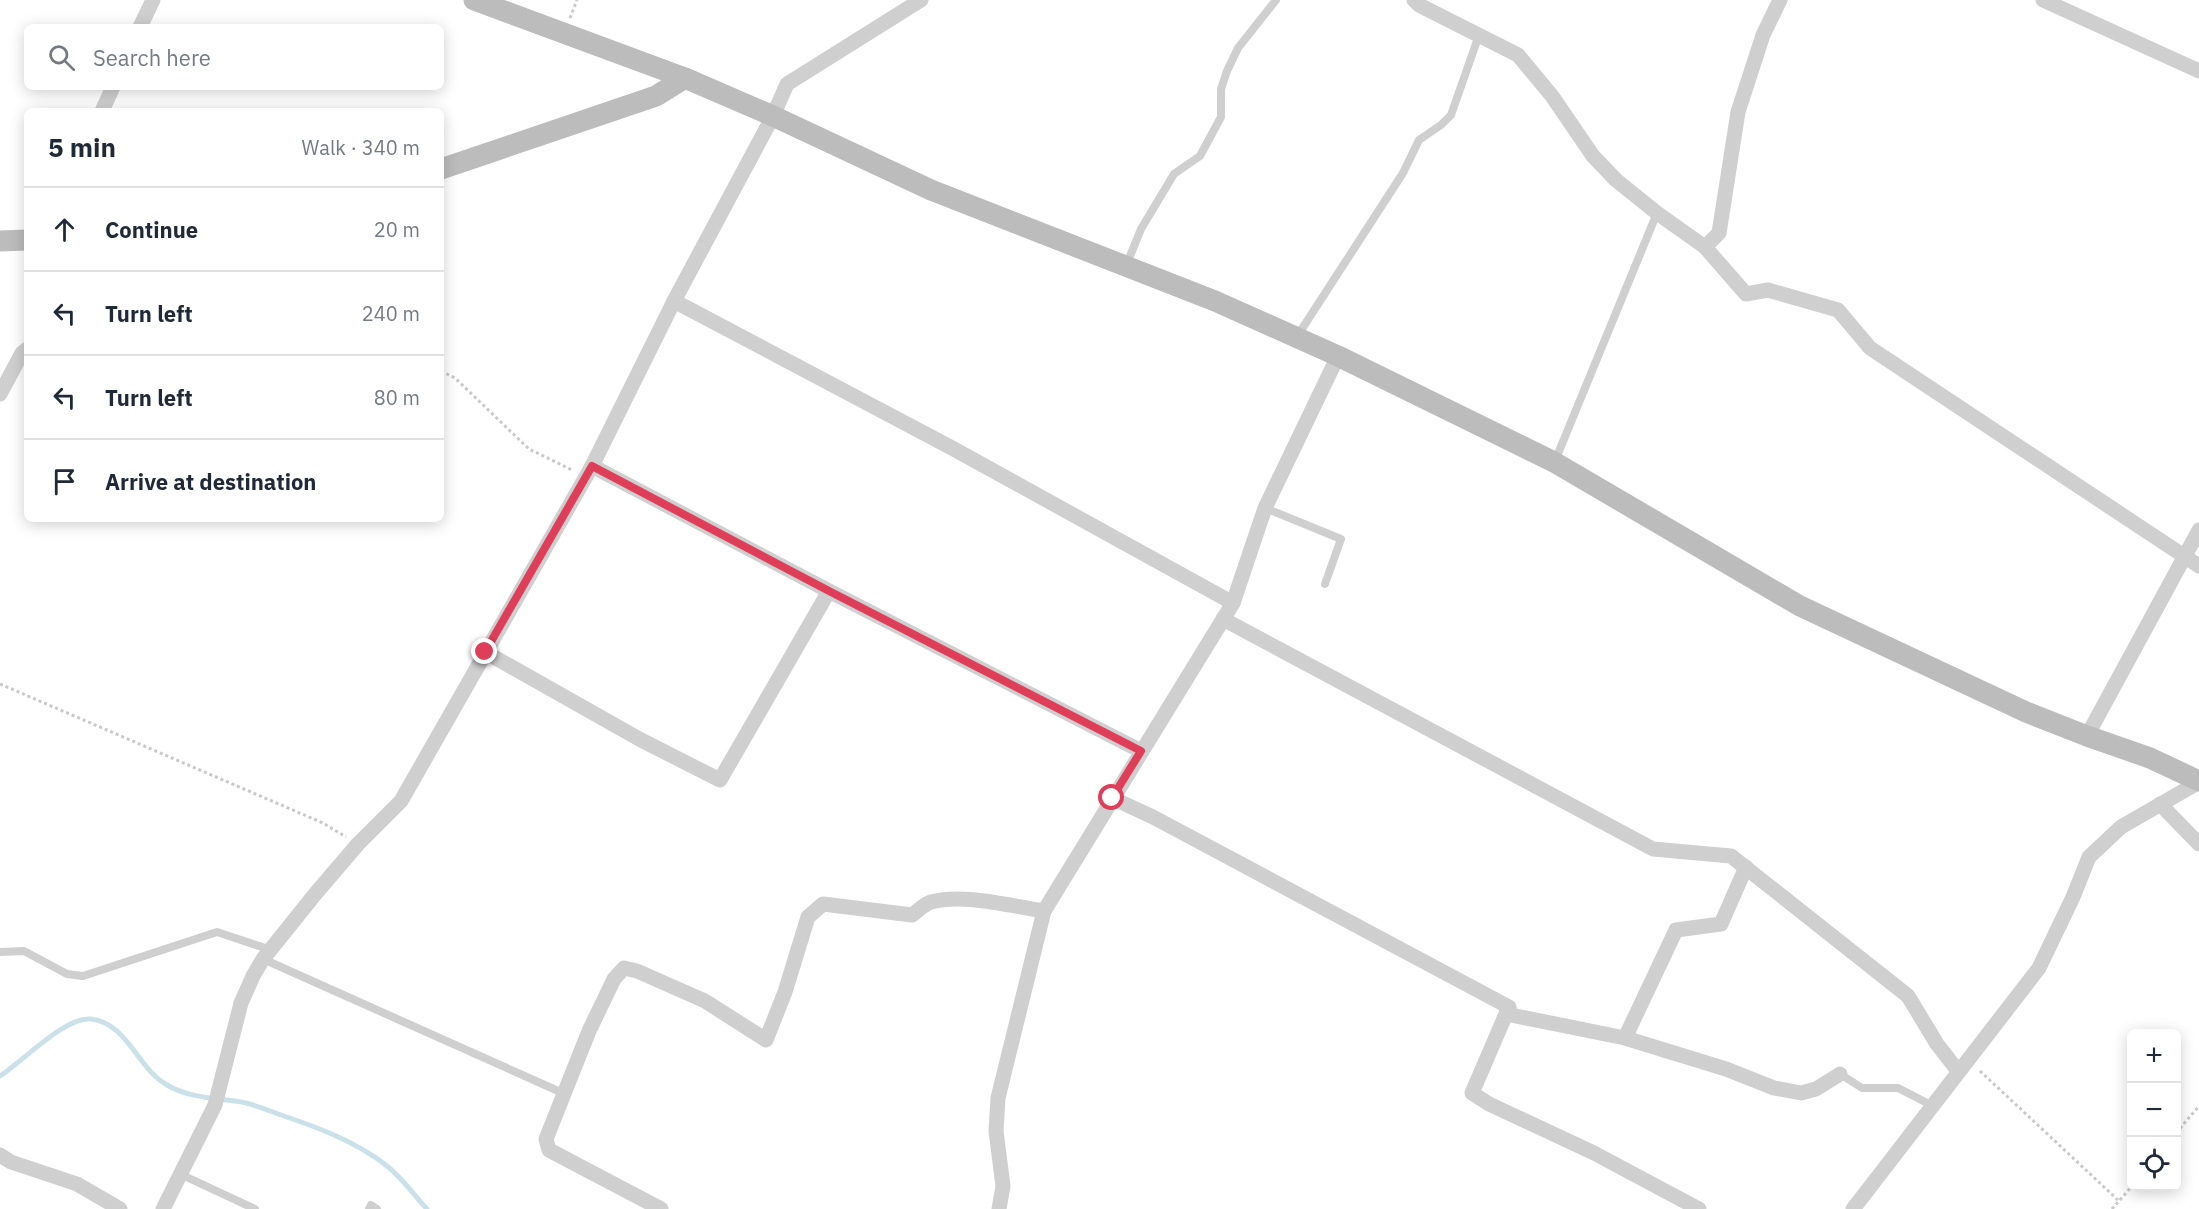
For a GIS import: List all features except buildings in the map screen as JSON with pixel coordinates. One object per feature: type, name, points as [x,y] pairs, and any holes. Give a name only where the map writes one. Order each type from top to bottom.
[{"type":"street","points":[[141,24],[153,0]]},
{"type":"street","points":[[474,0],[685,78],[773,116],[931,190],[1215,301],[1297,337],[1554,462],[1800,606],[2026,712],[2150,758],[2199,782]]},
{"type":"street","points":[[163,1209],[215,1105],[241,1003],[267,954],[358,844],[401,801],[589,471],[674,301],[773,116],[787,84],[921,0]]},
{"type":"street","points":[[1414,0],[1419,5],[1518,55],[1552,96],[1593,156],[1616,180],[1657,213],[1706,247],[1746,294],[1768,290],[1838,310],[1870,348],[2199,566]]},
{"type":"street","points":[[1706,247],[1719,233],[1738,112],[1763,35],[1780,0]]},
{"type":"street","points":[[2043,0],[2199,71]]},
{"type":"street","points":[[444,168],[656,96],[685,78]]},
{"type":"street","points":[[103,108],[112,90]]},
{"type":"street","points":[[0,242],[24,240]]},
{"type":"street","points":[[674,301],[952,448],[1233,603]]},
{"type":"street","points":[[0,394],[24,351]]},
{"type":"street","points":[[999,1209],[1003,1186],[996,1131],[998,1098],[1044,911],[1233,603],[1265,507],[1338,356]]},
{"type":"street","points":[[589,471],[1141,751]]},
{"type":"street","points":[[2087,736],[2199,530]]},
{"type":"street","points":[[485,652],[640,740],[720,780],[829,591]]},
{"type":"street","points":[[1223,619],[1653,849],[1731,856],[1908,996],[1937,1044],[1963,1065]]},
{"type":"street","points":[[1853,1209],[2039,968],[2090,857],[2121,827],[2199,782]]},
{"type":"street","points":[[1112,798],[1153,817],[1509,1007],[1472,1093],[1489,1104],[1594,1154],[1699,1209]]},
{"type":"street","points":[[2160,804],[2199,844]]},
{"type":"street","points":[[1625,1038],[1676,930],[1721,924],[1746,867]]},
{"type":"street","points":[[661,1209],[549,1150],[546,1139],[589,1031],[614,979],[624,968],[637,971],[705,1001],[766,1040],[785,992],[808,917],[823,904],[912,915],[928,903],[948,899],[985,901],[1044,911]]},
{"type":"street","points":[[1506,1014],[1625,1038],[1726,1069],[1783,1090],[1801,1093],[1816,1089],[1840,1074]]},
{"type":"street","points":[[0,1155],[11,1162],[77,1184],[120,1209]]},
{"type":"lane","points":[[1126,266],[1141,230],[1174,174],[1200,156],[1221,117],[1221,89],[1238,48],[1276,0]]},
{"type":"lane","points":[[1297,337],[1403,173],[1419,140],[1450,116],[1479,35]]},
{"type":"lane","points":[[1554,462],[1657,213]]},
{"type":"lane","points":[[1265,507],[1341,539],[1325,584]]},
{"type":"lane","points":[[0,952],[24,951],[67,974],[83,976],[217,932],[565,1094]]},
{"type":"lane","points":[[1840,1074],[1862,1088],[1898,1088],[1933,1106]]},
{"type":"lane","points":[[180,1174],[255,1209]]},
{"type":"lane","points":[[369,1209],[371,1205],[377,1209]]},
{"type":"path","points":[[444,372],[455,378],[529,449],[589,471]]},
{"type":"path","points":[[0,684],[323,824],[358,844]]},
{"type":"path","points":[[1963,1065],[2119,1201]]},
{"type":"path","points":[[2181,1127],[2199,1106]]},
{"type":"path","points":[[2112,1209],[2128,1191]]},
{"type":"waterway","points":[[0,1076],[44,1041],[69,1025],[90,1019],[103,1022],[123,1037],[148,1068],[167,1085],[196,1096],[250,1104],[336,1136],[387,1166],[427,1209]]},
{"type":"route","points":[[485,652],[592,466],[1141,751],[1112,798]]}]
